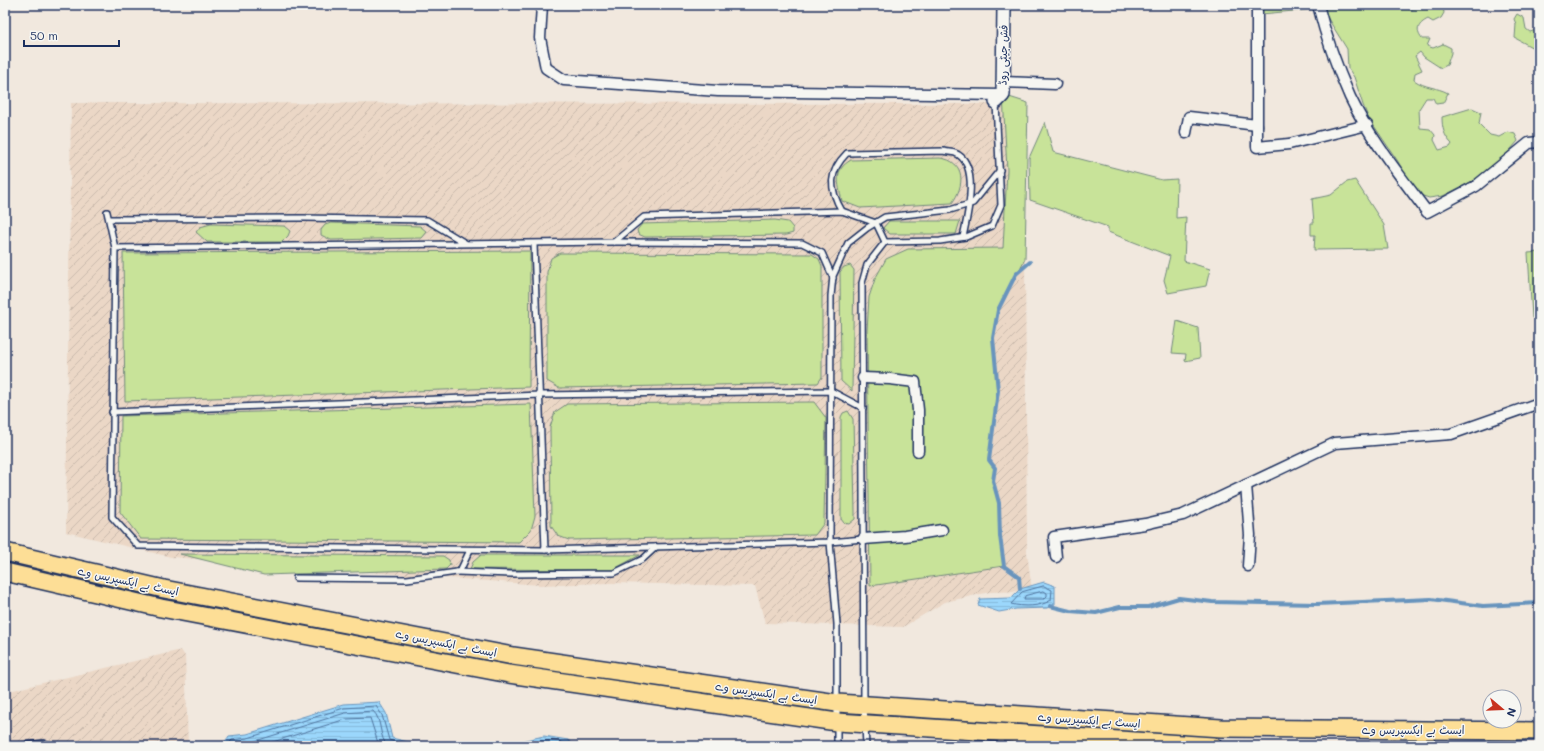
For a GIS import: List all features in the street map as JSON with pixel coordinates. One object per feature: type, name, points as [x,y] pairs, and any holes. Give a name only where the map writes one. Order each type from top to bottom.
[{"type":"main road","name":"ایسٹ بے ایکسپریس وے","points":[[5,552],[164,589],[513,656],[836,703],[1222,728],[1539,731]]},
{"type":"main road","name":"ایسٹ بے ایکسپریس وے","points":[[5,572],[161,608],[509,674],[837,722],[1213,746]]},
{"type":"street","points":[[542,5],[540,38],[546,68],[564,80],[718,91],[1001,93],[1055,84]]},
{"type":"street","name":"فش جیٹی روڈ","points":[[1001,93],[1004,5]]},
{"type":"street","points":[[1256,5],[1257,147],[1288,144],[1367,125]]},
{"type":"street","points":[[1318,5],[1325,34],[1351,98],[1384,154],[1427,212],[1476,186],[1529,142],[1539,142]]},
{"type":"street","points":[[1186,132],[1189,117],[1257,125]]},
{"type":"street","points":[[863,378],[915,382],[918,410],[918,451]]},
{"type":"street","points":[[1056,557],[1054,537],[1145,524],[1183,515],[1335,443],[1451,434],[1539,403]]},
{"type":"street","points":[[1246,485],[1250,535],[1248,566]]},
{"type":"street","points":[[863,539],[905,536],[942,530]]},
{"type":"lane","points":[[885,242],[940,241],[963,237],[992,226],[1001,205],[1001,93]]},
{"type":"lane","points":[[842,211],[834,197],[832,177],[838,162],[847,153],[943,151],[956,154],[963,160],[968,170],[971,185],[971,203],[963,237]]},
{"type":"lane","points":[[836,746],[836,624],[830,542],[831,296],[833,278],[848,243],[885,217],[950,210],[971,203],[984,192],[1000,170]]},
{"type":"lane","points":[[614,242],[644,217],[842,211],[876,223],[885,242]]},
{"type":"lane","points":[[107,212],[115,248],[112,517],[138,546],[545,550],[830,542],[863,539]]},
{"type":"lane","points":[[109,219],[302,218],[427,220],[466,244]]},
{"type":"lane","points":[[115,248],[614,242],[802,243],[822,253],[833,278]]},
{"type":"lane","points":[[866,746],[864,705],[862,283],[868,266],[885,242]]},
{"type":"lane","points":[[534,244],[545,550]]},
{"type":"lane","points":[[112,412],[540,395],[831,391],[862,408]]},
{"type":"lane","points":[[296,578],[407,579],[457,572],[511,574],[614,573],[643,559],[656,547]]},
{"type":"lane","points":[[457,572],[460,571],[470,550]]},
{"type":"lane","points":[[19,746],[44,743],[54,746]]},
{"type":"shaded area","points":[[71,103],[1009,104],[1025,259],[1027,552],[1032,591],[990,592],[945,602],[903,627],[765,623],[755,586],[611,583],[540,585],[171,557],[66,532]]},
{"type":"shaded area","points":[[181,650],[185,656],[188,746],[5,746],[5,692]]},
{"type":"green space","points":[[1259,5],[1316,5],[1316,9],[1261,14]]},
{"type":"green space","points":[[1322,5],[1404,5],[1410,10],[1420,6],[1426,8],[1428,5],[1443,6],[1444,13],[1441,18],[1433,22],[1428,19],[1420,25],[1418,30],[1422,39],[1430,39],[1427,46],[1433,48],[1443,44],[1451,48],[1447,65],[1441,68],[1424,57],[1420,52],[1415,56],[1422,70],[1415,73],[1414,80],[1422,85],[1448,93],[1443,103],[1436,104],[1433,98],[1426,98],[1419,109],[1420,128],[1430,129],[1435,135],[1434,140],[1439,150],[1450,147],[1452,144],[1444,132],[1442,117],[1472,108],[1481,112],[1479,124],[1490,135],[1499,137],[1508,132],[1515,134],[1518,141],[1497,165],[1484,175],[1443,196],[1429,198],[1417,194],[1397,160],[1368,117],[1354,77],[1348,68],[1347,49],[1322,9]]},
{"type":"green space","points":[[1517,14],[1524,18],[1526,29],[1530,32],[1539,29],[1539,49],[1537,50],[1515,38],[1516,24],[1514,19]]},
{"type":"green space","points":[[1003,95],[1028,103],[1025,259],[998,310],[993,338],[998,391],[989,460],[995,468],[993,481],[999,503],[1000,536],[1004,566],[870,586],[867,331],[869,297],[875,279],[886,259],[908,249],[1003,248],[1007,170]]},
{"type":"green space","points":[[1045,122],[1053,152],[1162,180],[1177,179],[1176,218],[1186,217],[1184,261],[1210,269],[1206,286],[1168,293],[1164,280],[1170,256],[1108,232],[1108,227],[1030,200],[1029,158]]},
{"type":"green space","points":[[940,158],[949,160],[955,164],[961,175],[959,189],[952,203],[860,208],[842,201],[838,183],[839,173],[841,168],[851,160]]},
{"type":"green space","points":[[1355,180],[1384,225],[1388,249],[1314,250],[1315,235],[1311,235],[1311,223],[1314,223],[1312,199],[1331,195],[1347,182]]},
{"type":"green space","points":[[775,220],[788,222],[793,228],[793,233],[786,235],[645,237],[638,234],[637,230],[642,224]]},
{"type":"green space","points":[[889,221],[960,221],[956,234],[890,234],[883,228]]},
{"type":"green space","points":[[331,223],[420,226],[427,232],[422,238],[331,240],[321,235],[321,230],[325,225]]},
{"type":"green space","points":[[211,224],[284,226],[290,231],[288,236],[282,242],[207,242],[196,232],[200,227]]},
{"type":"green space","points":[[530,251],[529,387],[125,401],[123,253]]},
{"type":"green space","points":[[1539,252],[1539,319],[1532,318],[1528,253]]},
{"type":"green space","points":[[560,253],[812,254],[819,259],[822,266],[822,377],[818,383],[559,388],[547,381],[547,272],[551,258]]},
{"type":"green space","points":[[850,265],[854,270],[852,391],[841,381],[840,272],[844,267]]},
{"type":"green space","points":[[1177,321],[1198,328],[1200,358],[1185,361],[1186,354],[1172,353]]},
{"type":"green space","points":[[814,402],[826,418],[824,523],[815,535],[569,540],[558,536],[551,526],[550,427],[555,412],[567,404]]},
{"type":"green space","points":[[531,404],[535,516],[531,530],[519,542],[141,539],[120,512],[121,416]]},
{"type":"green space","points":[[848,411],[853,419],[855,511],[855,519],[849,524],[844,523],[841,519],[841,417],[843,413]]},
{"type":"green space","points":[[180,554],[443,556],[449,560],[450,565],[446,569],[264,575]]},
{"type":"green space","points":[[481,555],[640,555],[612,570],[470,569],[473,562]]},
{"type":"water","points":[[1044,582],[1055,586],[1055,604],[1047,608],[1016,609],[999,612],[978,605],[980,599],[1011,598],[1020,589]]},
{"type":"water","points":[[379,702],[386,713],[392,738],[420,745],[469,746],[222,746],[229,736],[247,734],[344,704]]},
{"type":"water","points":[[544,736],[568,740],[576,746],[498,746]]},
{"type":"waterway","points":[[1020,589],[1019,577],[1004,566],[1000,536],[999,503],[993,481],[995,468],[989,460],[998,391],[993,338],[998,310],[1016,274],[1030,262]]},
{"type":"waterway","points":[[1050,606],[1070,611],[1096,613],[1120,607],[1148,607],[1179,598],[1212,602],[1317,604],[1431,599],[1483,606],[1539,603]]}]
